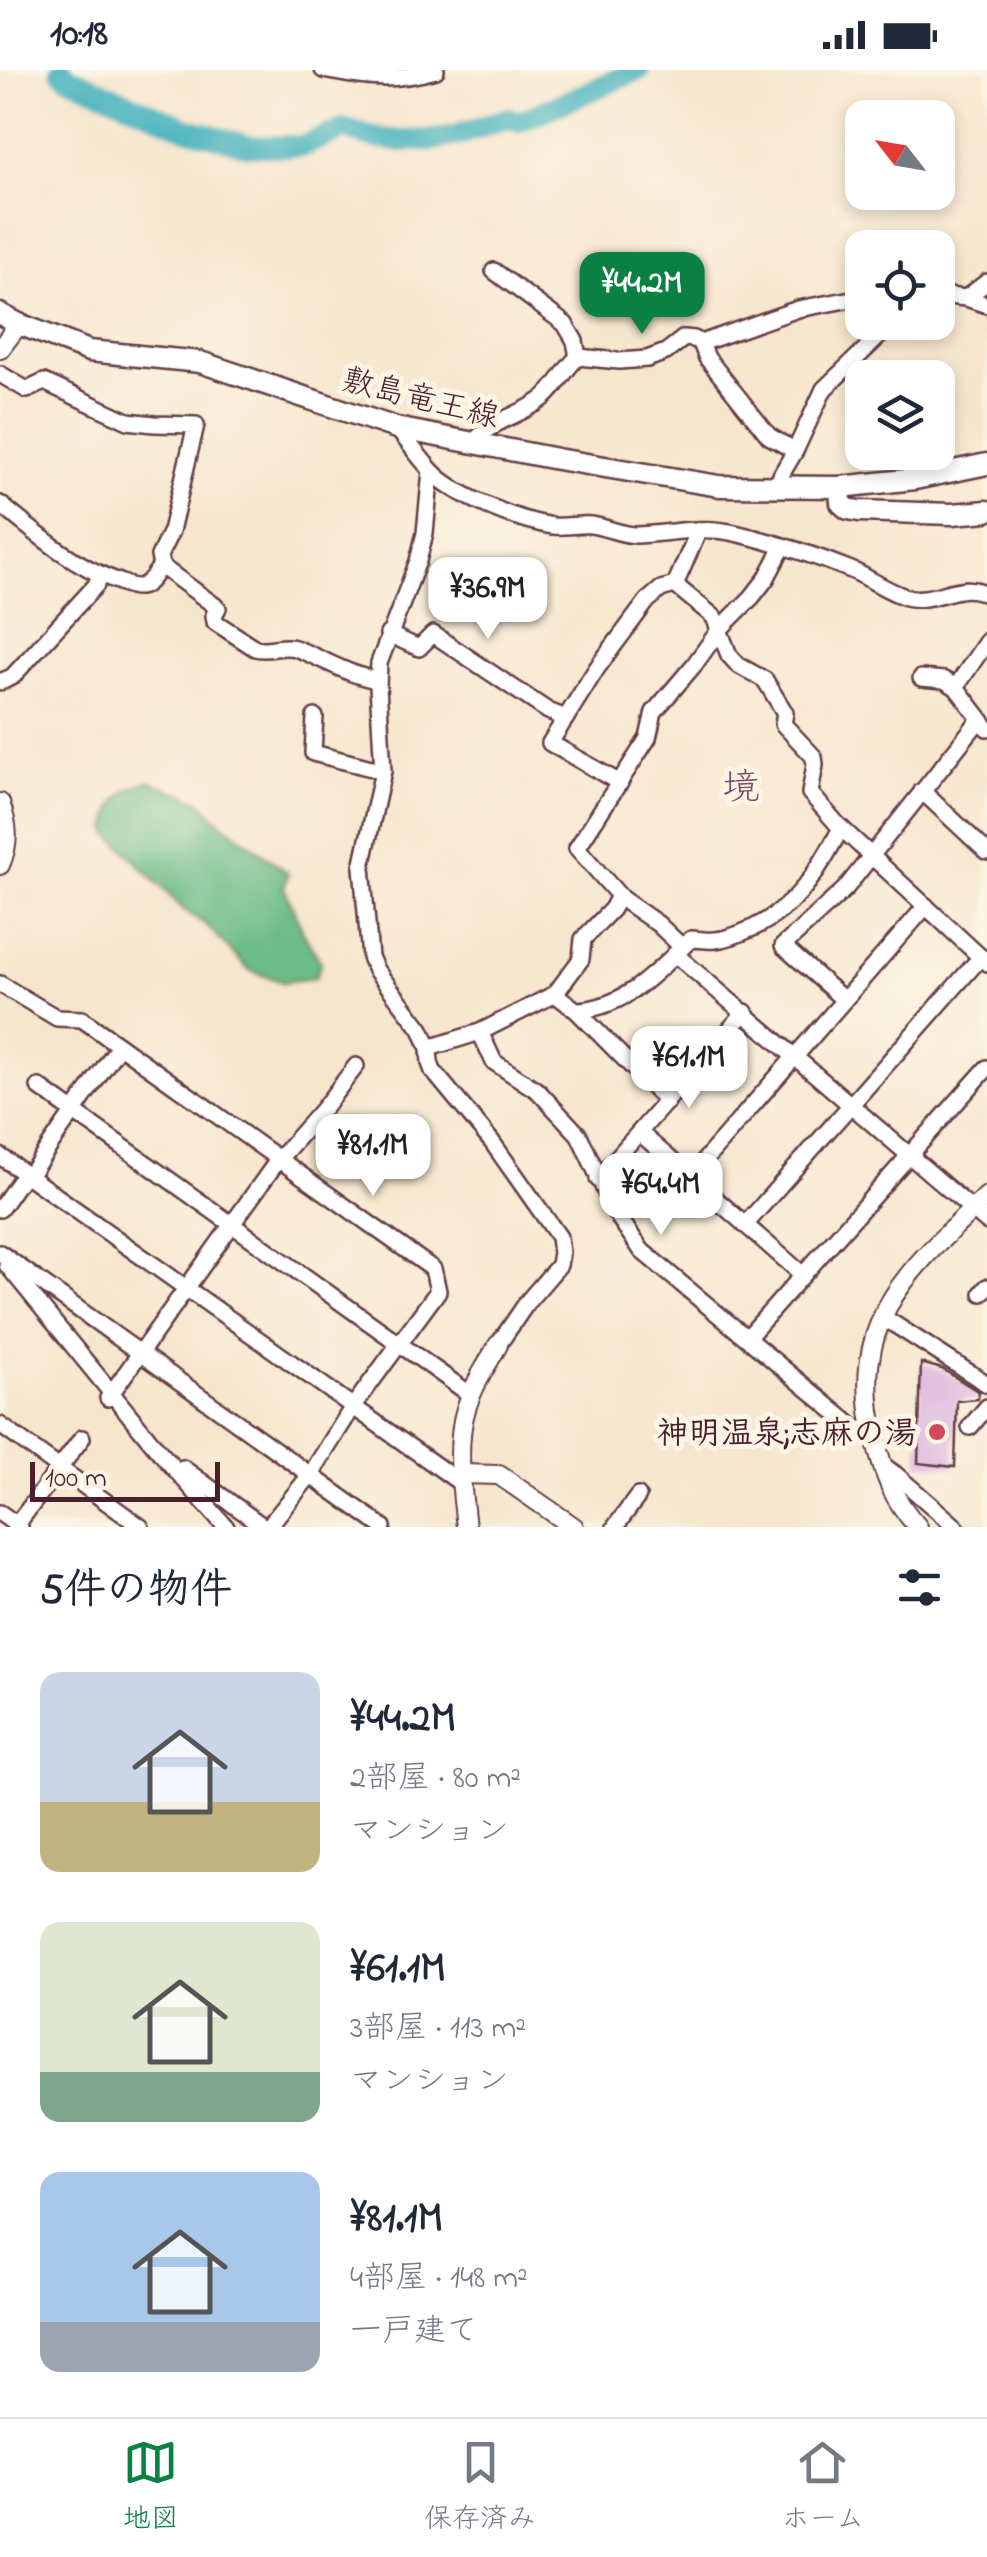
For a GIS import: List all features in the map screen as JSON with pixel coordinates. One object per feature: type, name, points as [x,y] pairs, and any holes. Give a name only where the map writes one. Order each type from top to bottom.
[{"type":"main road","name":"敷島竜王線","points":[[9,319],[89,352],[200,362],[396,428],[719,486],[840,487],[915,479],[987,464]]},
{"type":"main road","points":[[840,487],[842,503],[859,511],[987,511]]},
{"type":"street","points":[[323,70],[387,79],[436,70]]},
{"type":"street","points":[[494,271],[564,324],[578,357]]},
{"type":"street","points":[[966,298],[987,282]]},
{"type":"street","points":[[955,297],[987,305]]},
{"type":"street","points":[[700,342],[798,309],[845,300]]},
{"type":"street","points":[[0,349],[9,319]]},
{"type":"street","points":[[473,443],[483,430],[543,399],[578,357],[647,360],[684,338],[694,338],[769,436],[795,451]]},
{"type":"street","points":[[779,488],[780,474],[824,389],[875,340]]},
{"type":"street","points":[[0,374],[27,390],[44,382],[128,421],[196,425],[171,530],[159,556],[160,566],[141,587],[100,575],[65,555],[0,504]]},
{"type":"street","points":[[396,428],[431,471],[505,514],[538,523],[589,525],[633,535],[699,530],[734,532],[818,557],[908,598],[923,600],[968,589],[987,595]]},
{"type":"street","points":[[431,471],[426,533],[379,663],[384,771],[362,868],[367,940],[376,970],[421,1028],[433,1071],[492,1142],[559,1237],[562,1253],[559,1265],[498,1345],[471,1395],[462,1422],[461,1479],[466,1527]]},
{"type":"street","points":[[675,585],[699,530]]},
{"type":"street","points":[[782,546],[766,579],[654,712],[648,738],[576,848],[620,896],[658,924],[679,950],[745,1012],[980,1216]]},
{"type":"street","points":[[160,566],[218,608],[216,622],[255,648],[262,651],[290,646],[335,668],[378,680]]},
{"type":"street","points":[[0,682],[12,677],[96,585],[100,575]]},
{"type":"street","points":[[675,585],[714,617],[738,665],[765,680],[785,713],[783,724],[814,757],[810,793],[841,828],[984,960],[745,1225]]},
{"type":"street","points":[[620,783],[550,742],[647,600],[661,589],[675,585]]},
{"type":"street","points":[[388,634],[419,648],[433,634],[548,711],[566,718]]},
{"type":"street","points":[[956,687],[987,642]]},
{"type":"street","points":[[844,1000],[782,946],[845,889],[922,791],[984,724],[956,687],[944,680],[922,678]]},
{"type":"street","points":[[314,717],[313,753],[384,771]]},
{"type":"street","points":[[922,791],[987,852]]},
{"type":"street","points":[[0,803],[8,839],[0,864]]},
{"type":"street","points":[[576,1010],[598,1007],[630,993],[691,939],[718,940],[771,919],[807,887],[841,828]]},
{"type":"street","points":[[429,1048],[480,1032],[554,994],[580,959],[583,939],[620,896]]},
{"type":"street","points":[[690,1177],[926,906]]},
{"type":"street","points":[[0,984],[57,1018],[82,1019],[433,1268],[438,1292],[352,1408],[311,1474],[266,1527],[158,1450]]},
{"type":"street","points":[[554,994],[576,1010],[667,1102]]},
{"type":"street","points":[[598,1180],[745,1012]]},
{"type":"street","points":[[480,1032],[494,1062],[538,1091],[578,1136],[628,1234],[642,1251],[856,1428],[873,1430]]},
{"type":"street","points":[[0,1209],[74,1112],[118,1046]]},
{"type":"street","points":[[110,1396],[278,1160],[356,1066]]},
{"type":"street","points":[[747,1338],[987,1068]]},
{"type":"street","points":[[39,1087],[471,1395]]},
{"type":"street","points":[[640,1133],[803,1275]]},
{"type":"street","points":[[0,1156],[352,1408],[461,1479],[499,1475],[574,1527]]},
{"type":"street","points":[[918,1527],[894,1498],[881,1464],[867,1372],[871,1344],[900,1285],[927,1253],[980,1216],[987,1196]]},
{"type":"street","points":[[0,1255],[383,1527]]},
{"type":"street","points":[[0,1255],[110,1396],[226,1527]]},
{"type":"street","points":[[882,1318],[987,1384]]},
{"type":"street","points":[[970,1426],[987,1407]]},
{"type":"street","points":[[0,1425],[142,1527]]},
{"type":"street","points":[[0,1512],[17,1526],[82,1438]]},
{"type":"street","points":[[881,1464],[956,1527]]},
{"type":"street","points":[[615,1527],[638,1496]]},
{"type":"green space","points":[[149,781],[197,799],[218,820],[288,873],[284,888],[321,963],[315,978],[283,982],[249,970],[108,832],[114,805],[131,789]]},
{"type":"building","name":"神明温泉;志麻の湯","points":[[921,1363],[942,1369],[979,1392],[978,1399],[957,1401],[955,1467],[918,1463]]},
{"type":"waterway","points":[[61,70],[186,128],[249,146],[303,146],[343,129],[374,138],[433,140],[509,118],[518,122],[639,70]]},
{"type":"place","name":"神明温泉;志麻の湯","points":[[937,1432]]},
{"type":"district","name":"境","points":[[741,786]]}]
